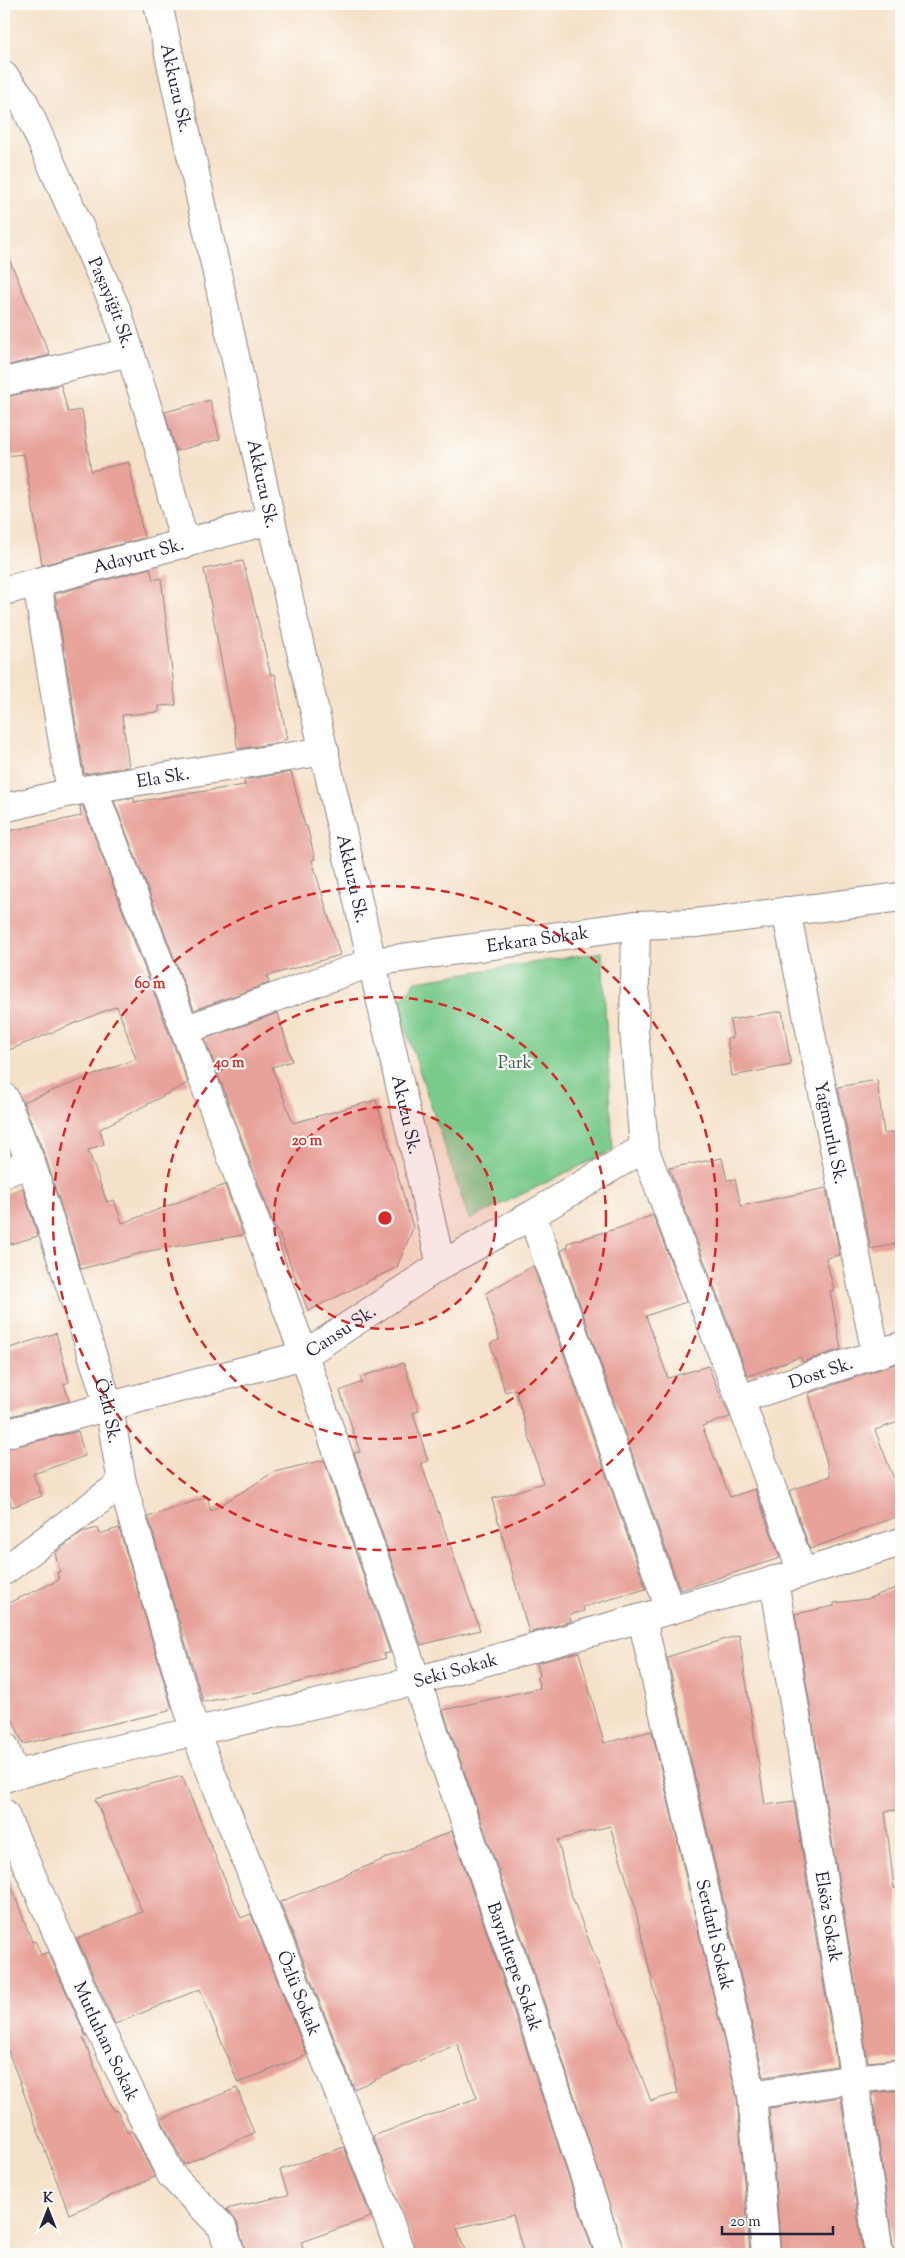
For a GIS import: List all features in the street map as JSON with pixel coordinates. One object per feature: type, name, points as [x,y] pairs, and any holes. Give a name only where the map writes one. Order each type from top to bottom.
[{"type":"street","name":"Akkuzu Sk.","points":[[158,4],[271,520],[373,962]]},
{"type":"street","name":"Paşayiğit Sk.","points":[[4,76],[22,98],[117,311],[151,419],[185,544]]},
{"type":"street","points":[[4,382],[130,352]]},
{"type":"street","name":"Adayurt Sk.","points":[[4,591],[271,520]]},
{"type":"street","name":"Bayırlıtepe Sokak","points":[[37,583],[82,790],[185,1030],[304,1356],[530,2010],[610,2254]]},
{"type":"street","name":"Ela Sk.","points":[[4,808],[82,790],[325,751]]},
{"type":"street","name":"Erkara Sokak","points":[[185,1030],[373,962],[636,925],[696,923],[901,897]]},
{"type":"street","name":"Yağmurlu Sk.","points":[[786,911],[889,1350]]},
{"type":"street","points":[[636,925],[634,1030],[644,1148],[740,1399],[802,1573]]},
{"type":"street","name":"Akuzu Sk.","points":[[373,962],[440,1264]]},
{"type":"street","name":"Özlü Sk.","points":[[4,1097],[31,1162],[109,1407],[122,1483],[196,1732]]},
{"type":"street","name":"Cansu Sk.","points":[[4,1434],[304,1356],[440,1264],[532,1215],[644,1148]]},
{"type":"street","points":[[4,1173],[31,1162]]},
{"type":"street","points":[[532,1215],[670,1610]]},
{"type":"street","name":"Dost Sk.","points":[[740,1399],[889,1350]]},
{"type":"street","points":[[4,1571],[122,1483]]},
{"type":"street","name":"Seki Sokak","points":[[10,1777],[74,1759],[416,1681],[802,1573],[901,1542]]},
{"type":"street","name":"Elsöz Sokak","points":[[774,1580],[854,2079],[879,2254]]},
{"type":"street","name":"Serdarlı Sokak","points":[[642,1618],[752,2095],[766,2254]]},
{"type":"street","name":"Özlü Sokak","points":[[196,1732],[378,2191],[401,2254]]},
{"type":"street","points":[[4,1746],[10,1777]]},
{"type":"street","name":"Mutluhan Sokak","points":[[4,1814],[96,2021],[171,2175],[222,2227],[231,2254]]},
{"type":"street","points":[[752,2095],[854,2079],[901,2074]]},
{"type":"green space","name":"Park","points":[[602,952],[613,1150],[469,1220],[397,1003],[416,981]]},
{"type":"building","points":[[4,247],[50,355],[4,366]]},
{"type":"building","points":[[61,385],[68,412],[82,410],[91,471],[129,462],[144,538],[42,565],[24,454],[4,456],[4,397]]},
{"type":"building","points":[[210,400],[220,439],[176,451],[165,412]]},
{"type":"building","points":[[243,561],[271,675],[275,674],[287,739],[282,740],[283,742],[238,749],[204,569]]},
{"type":"building","points":[[150,568],[153,580],[161,578],[176,705],[159,706],[159,712],[122,715],[129,767],[84,774],[55,594]]},
{"type":"building","points":[[291,772],[315,859],[312,860],[340,955],[267,976],[269,983],[194,1010],[114,801],[134,798],[134,802],[245,785],[244,780]]},
{"type":"building","points":[[80,806],[83,806],[188,1083],[100,1129],[104,1144],[88,1150],[107,1202],[114,1200],[122,1223],[225,1185],[243,1235],[149,1251],[81,1269],[46,1158],[23,1102],[136,1059],[117,1006],[4,1052],[4,832],[81,816]]},
{"type":"building","points":[[782,1011],[791,1065],[732,1076],[727,1038],[733,1038],[730,1020]]},
{"type":"building","points":[[278,1013],[292,1061],[272,1067],[293,1123],[376,1100],[413,1228],[397,1267],[308,1311],[279,1234],[275,1229],[205,1039]]},
{"type":"building","points":[[877,1080],[884,1134],[901,1131],[901,1186],[896,1187],[901,1224],[901,1243],[871,1249],[838,1087]]},
{"type":"building","points":[[722,1158],[727,1180],[735,1179],[741,1206],[826,1188],[840,1255],[826,1258],[834,1290],[830,1291],[841,1349],[802,1362],[800,1357],[748,1376],[669,1168]]},
{"type":"building","points":[[23,1188],[38,1236],[4,1246],[4,1195]]},
{"type":"building","points":[[653,1215],[686,1302],[646,1316],[668,1378],[708,1366],[730,1417],[702,1426],[730,1497],[755,1489],[780,1558],[680,1590],[561,1251],[568,1247],[567,1243],[619,1228]]},
{"type":"building","points":[[533,1266],[646,1589],[583,1607],[584,1611],[569,1615],[571,1621],[529,1633],[492,1499],[543,1483],[515,1389],[505,1392],[490,1343],[499,1340],[486,1293]]},
{"type":"building","points":[[56,1333],[69,1382],[64,1384],[69,1401],[4,1418],[4,1350]]},
{"type":"building","points":[[901,1362],[901,1421],[875,1430],[901,1497],[901,1515],[810,1549],[789,1491],[830,1476],[809,1393]]},
{"type":"building","points":[[404,1363],[419,1411],[413,1413],[428,1461],[421,1463],[480,1630],[421,1645],[354,1453],[360,1452],[340,1391],[362,1382],[360,1377]]},
{"type":"building","points":[[78,1431],[85,1456],[33,1474],[42,1496],[12,1507],[4,1484],[4,1449]]},
{"type":"building","points":[[324,1460],[390,1653],[384,1654],[386,1658],[275,1689],[203,1702],[148,1517],[207,1497],[211,1511],[274,1472]]},
{"type":"building","points":[[98,1528],[100,1534],[119,1528],[172,1708],[169,1711],[23,1744],[4,1699],[4,1605],[59,1580],[57,1572],[60,1572],[55,1553],[82,1532]]},
{"type":"building","points":[[901,1586],[901,1810],[885,1811],[894,1888],[897,1888],[901,2059],[868,2062],[795,1614],[834,1606],[834,1603],[867,1599]]},
{"type":"building","points":[[739,1635],[765,1805],[794,1801],[837,2066],[764,2077],[667,1657]]},
{"type":"building","points":[[579,1652],[604,1743],[652,1731],[737,2097],[750,2254],[625,2254],[545,2005],[443,1710],[540,1688],[537,1677],[540,1676],[537,1663]],"holes":[[[610,1826],[634,1903],[678,2093],[651,2101],[569,1889],[558,1840]]]},
{"type":"building","points":[[182,1776],[241,1918],[251,1914],[307,2055],[238,2083],[200,1989],[115,2024],[77,1939],[142,1912],[95,1799]]},
{"type":"building","points":[[452,1831],[594,2254],[524,2254],[513,2215],[457,2228],[466,2254],[416,2254],[373,2136],[477,2098],[457,2044],[354,2089],[280,1902]]},
{"type":"building","points":[[4,1874],[7,1874],[32,1942],[35,1941],[41,1955],[48,1952],[86,2036],[83,2038],[108,2100],[114,2111],[117,2110],[128,2133],[132,2131],[155,2177],[69,2214],[4,2040]]},
{"type":"building","points":[[237,2088],[254,2133],[184,2165],[161,2119]]},
{"type":"building","points":[[901,2090],[901,2254],[894,2254],[872,2093]]},
{"type":"building","points":[[841,2097],[863,2254],[781,2254],[769,2108]]},
{"type":"building","points":[[344,2147],[371,2217],[301,2242],[305,2254],[246,2254],[237,2222],[226,2209],[288,2195],[280,2170]]}]
